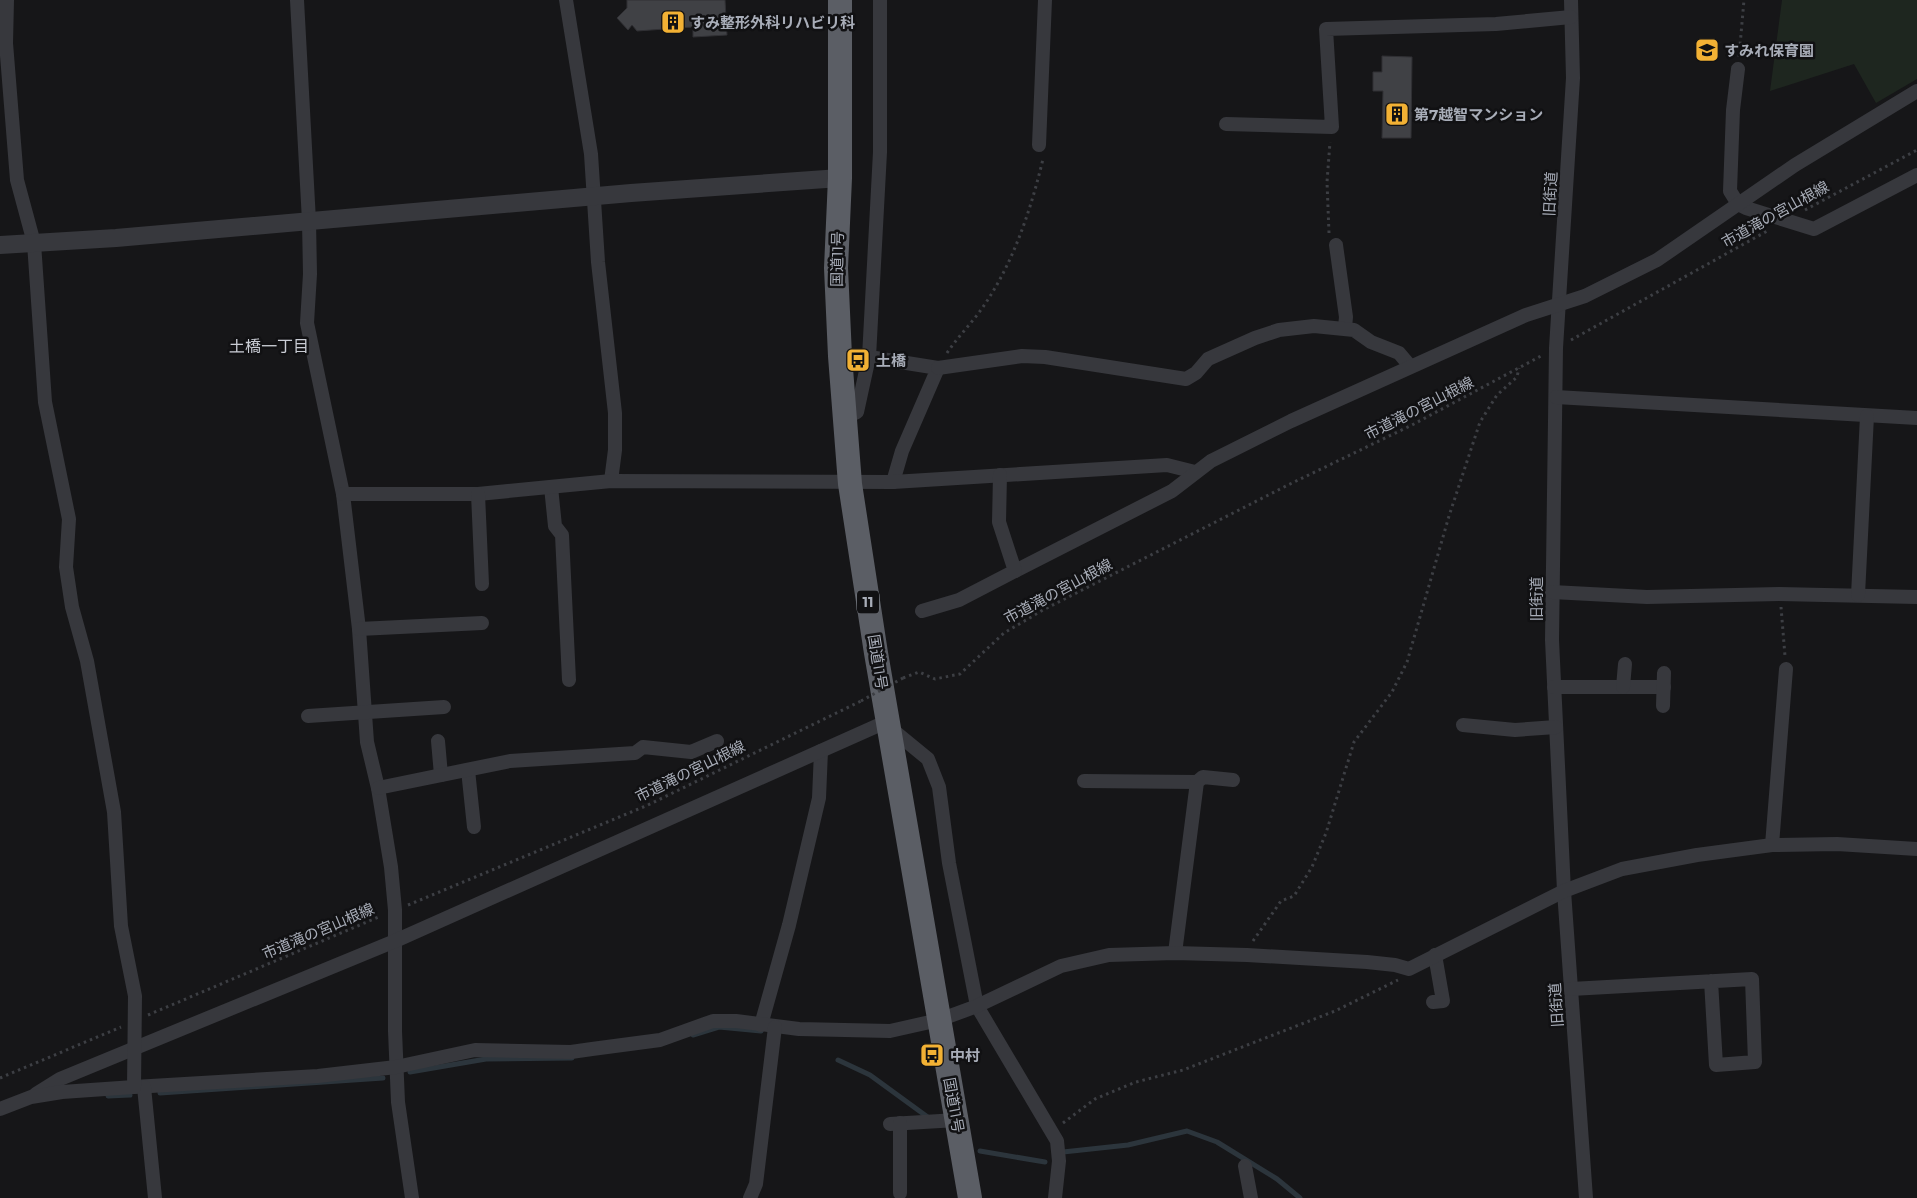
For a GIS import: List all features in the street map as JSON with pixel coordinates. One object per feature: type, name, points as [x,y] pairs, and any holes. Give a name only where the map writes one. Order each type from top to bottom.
[{"type":"highway","name":"国道11号","points":[[840,0],[840,178],[836,268],[850,484],[888,724],[939,1020],[941,1120],[970,1198]]},
{"type":"street","points":[[7,0],[6,43],[17,180],[34,242],[45,402],[69,519],[66,567],[72,607],[87,661],[114,812],[121,926],[135,996],[136,1020],[133,1050],[155,1198]]},
{"type":"street","points":[[297,0],[309,222],[310,274],[307,323],[343,494],[359,630],[367,742],[378,788],[395,910],[398,1102],[412,1198]]},
{"type":"street","points":[[566,0],[591,154],[593,197],[615,413],[615,450],[611,481]]},
{"type":"street","points":[[845,418],[857,412],[869,357],[880,152],[880,0]]},
{"type":"street","points":[[1039,145],[1045,0]]},
{"type":"street","name":"旧街道","points":[[1571,0],[1574,78],[1556,348],[1552,592],[1554,687],[1564,891],[1586,1198]]},
{"type":"street","points":[[1226,124],[1332,127],[1326,29],[1496,24],[1571,17]]},
{"type":"street","points":[[1738,69],[1733,110],[1730,191],[1738,204],[1814,229],[1917,174]]},
{"type":"street","points":[[922,612],[960,600],[1172,491],[1211,461],[1410,366],[1526,315],[1560,302],[1585,296],[1657,260],[1796,165],[1917,91]]},
{"type":"street","points":[[0,245],[116,238],[840,178]]},
{"type":"street","points":[[1336,245],[1346,317],[1345,327]]},
{"type":"street","points":[[869,357],[938,368],[1022,356],[1045,357],[1186,379],[1196,373],[1208,359],[1279,330],[1314,326],[1345,327],[1354,330],[1371,342],[1399,354],[1410,366]]},
{"type":"street","points":[[893,482],[902,451],[938,368]]},
{"type":"street","points":[[1556,397],[1917,418]]},
{"type":"street","points":[[1858,595],[1867,416]]},
{"type":"street","points":[[343,494],[478,494],[611,481],[817,481],[850,484],[1168,465],[1196,472]]},
{"type":"street","points":[[1000,475],[999,522],[1015,571]]},
{"type":"street","points":[[551,487],[555,526],[562,535],[569,680]]},
{"type":"street","points":[[478,494],[482,584]]},
{"type":"street","points":[[1552,592],[1647,597],[1780,594],[1917,597]]},
{"type":"street","points":[[359,630],[482,623]]},
{"type":"street","points":[[1623,687],[1625,664]]},
{"type":"street","points":[[1772,845],[1786,669]]},
{"type":"street","points":[[1663,706],[1664,673]]},
{"type":"street","points":[[1554,687],[1664,688]]},
{"type":"street","points":[[308,716],[444,707]]},
{"type":"street","points":[[0,1109],[31,1097],[60,1079],[395,941],[821,751],[888,724],[928,759],[939,787],[949,863],[977,1006],[1057,1141],[1059,1161],[1055,1198]]},
{"type":"street","points":[[1463,726],[1515,730],[1556,727]]},
{"type":"street","points":[[438,741],[441,775]]},
{"type":"street","points":[[378,788],[510,761],[635,753],[643,746],[691,752],[716,741]]},
{"type":"street","points":[[750,1198],[756,1184],[768,1026],[789,925],[819,798],[821,751]]},
{"type":"street","points":[[468,770],[474,827]]},
{"type":"street","points":[[1084,781],[1197,782],[1203,777],[1233,780]]},
{"type":"street","points":[[1175,953],[1197,782]]},
{"type":"street","points":[[31,1097],[62,1092],[318,1076],[396,1067],[475,1050],[571,1052],[660,1040],[713,1021],[736,1021],[768,1026],[890,1031],[939,1020],[977,1006],[1061,966],[1109,955],[1175,953],[1247,955],[1367,962],[1395,965],[1409,969],[1564,891],[1622,868],[1696,855],[1772,845],[1837,844],[1917,849]]},
{"type":"street","points":[[1433,1002],[1442,1001],[1435,956]]},
{"type":"street","points":[[1571,988],[1711,981],[1752,979],[1755,1062],[1716,1064],[1711,981]]},
{"type":"street","points":[[900,1193],[895,1123],[941,1120]]},
{"type":"street","points":[[1245,1166],[1251,1198]]},
{"type":"path","points":[[1738,69],[1744,0]]},
{"type":"path","points":[[1332,127],[1326,182],[1330,240],[1336,245]]},
{"type":"path","points":[[938,368],[956,340],[984,306],[1000,279],[1019,237],[1034,196],[1046,145],[1039,145]]},
{"type":"path","name":"市道滝の宮山根線","points":[[0,1078],[648,805],[861,701],[903,678],[919,672],[935,679],[960,674],[1004,632],[1043,610],[1288,485],[1412,425],[1520,368],[1785,220],[1917,150]]},
{"type":"path","points":[[1247,955],[1255,936],[1281,901],[1294,896],[1312,867],[1326,833],[1354,742],[1392,692],[1407,662],[1449,516],[1480,422],[1497,395],[1517,377],[1520,368]]},
{"type":"path","points":[[1780,594],[1786,669]]},
{"type":"path","points":[[1051,1132],[1095,1099],[1136,1082],[1183,1070],[1335,1011],[1397,982],[1409,969]]},
{"type":"shaded area","points":[[1782,0],[1917,0],[1917,79],[1876,103],[1854,64],[1770,91]]},
{"type":"building","name":"すみ整形外科リハビリ科","points":[[627,0],[725,0],[727,35],[693,37],[693,27],[637,31],[632,25],[628,30],[617,18],[627,8]]},
{"type":"building","name":"第7越智マンション","points":[[1382,56],[1412,57],[1411,138],[1382,138],[1383,91],[1373,91],[1373,72],[1382,72]]},
{"type":"waterway","points":[[693,1035],[719,1027],[761,1031]]},
{"type":"waterway","points":[[410,1072],[486,1059],[572,1058]]},
{"type":"waterway","points":[[838,1060],[870,1075],[929,1118]]},
{"type":"waterway","points":[[160,1093],[383,1078]]},
{"type":"waterway","points":[[108,1096],[130,1095]]},
{"type":"waterway","points":[[1063,1152],[1128,1145],[1187,1131],[1217,1142],[1277,1179],[1300,1198]]},
{"type":"waterway","points":[[980,1151],[1045,1162]]},
{"type":"place","name":"すみ整形外科リハビリ科","points":[[673,22]]},
{"type":"place","name":"すみれ保育園","points":[[1707,50]]},
{"type":"place","name":"第7越智マンション","points":[[1397,114]]},
{"type":"place","name":"土橋","points":[[858,360]]},
{"type":"place","name":"中村","points":[[932,1055]]},
{"type":"district","name":"土橋一丁目","points":[[269,346]]}]
